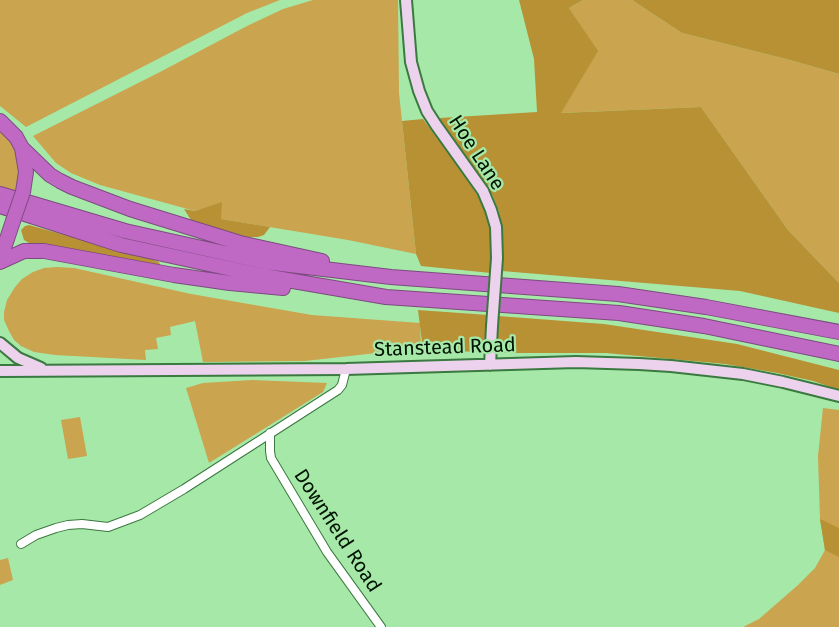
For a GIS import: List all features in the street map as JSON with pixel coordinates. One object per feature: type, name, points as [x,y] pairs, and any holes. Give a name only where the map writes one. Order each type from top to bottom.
[{"type":"highway","points":[[0,121],[16,137],[22,148],[50,175],[72,187],[130,209],[240,243],[391,277]]},
{"type":"highway","points":[[0,261],[26,172],[22,148]]},
{"type":"highway","points":[[0,194],[125,231],[265,262],[391,277],[618,294],[706,307],[839,332]]},
{"type":"highway","points":[[0,206],[121,245],[264,276],[386,297]]},
{"type":"highway","points":[[0,261],[24,251],[44,251],[219,281],[386,297],[619,313],[704,326],[839,354]]},
{"type":"main road","name":"Hoe Lane","points":[[406,0],[411,62],[419,92],[436,125],[483,190],[496,227],[490,365]]},
{"type":"main road","name":"Stanstead Road","points":[[0,342],[18,358],[50,371]]},
{"type":"main road","name":"Stanstead Road","points":[[0,371],[346,369],[576,362],[671,366],[753,376],[839,396]]},
{"type":"street","points":[[21,544],[44,532],[68,525],[108,527],[140,515],[338,390],[342,385],[346,369]]},
{"type":"street","name":"Downfield Road","points":[[270,433],[272,458],[327,552],[381,627]]},
{"type":"street","points":[[255,443],[270,451]]},
{"type":"shaded area","points":[[0,0],[280,0],[247,13],[26,127],[0,106]]},
{"type":"shaded area","points":[[313,0],[398,0],[399,93],[416,254],[221,219],[221,203],[195,211],[100,185],[71,173],[56,163],[33,136],[247,26],[283,9]]},
{"type":"shaded area","points":[[519,0],[583,0],[569,8],[598,51],[561,113],[701,107],[788,230],[839,283],[839,313],[740,291],[502,271],[502,231],[499,212],[493,196],[446,132],[440,118],[537,112],[534,59]]},
{"type":"shaded area","points":[[583,0],[632,0],[682,33],[839,74],[839,283],[788,230],[701,107],[560,113],[597,51],[569,8]]},
{"type":"shaded area","points":[[632,0],[839,0],[839,74],[682,33]]},
{"type":"shaded area","points":[[423,119],[482,202],[492,246],[491,273],[421,266],[416,254],[402,121]]},
{"type":"shaded area","points":[[0,128],[14,145],[21,168],[17,192],[0,186]]},
{"type":"shaded area","points":[[222,202],[221,219],[270,227],[264,235],[247,237],[196,223],[191,220],[184,209],[195,211]]},
{"type":"shaded area","points":[[29,225],[151,259],[159,262],[160,265],[158,267],[32,245],[24,240],[21,230]]},
{"type":"shaded area","points":[[44,268],[74,268],[191,294],[312,315],[420,323],[421,348],[305,361],[203,362],[195,321],[170,327],[171,335],[156,338],[158,349],[145,350],[146,360],[34,352],[21,346],[9,331],[4,320],[7,300],[22,279]]},
{"type":"shaded area","points":[[418,310],[488,315],[486,346],[480,352],[423,350]]},
{"type":"shaded area","points":[[498,316],[604,324],[737,344],[839,370],[839,390],[813,381],[725,364],[606,353],[501,353],[496,344]]},
{"type":"shaded area","points":[[252,380],[327,383],[323,392],[209,463],[186,388],[203,383]]},
{"type":"shaded area","points":[[823,408],[839,410],[839,627],[743,627],[759,619],[798,585],[815,568],[825,550],[820,519],[818,456]]},
{"type":"shaded area","points":[[80,417],[87,456],[68,459],[61,420]]},
{"type":"shaded area","points":[[820,519],[839,528],[839,557],[825,550]]},
{"type":"shaded area","points":[[8,558],[13,580],[0,585],[0,560]]}]
